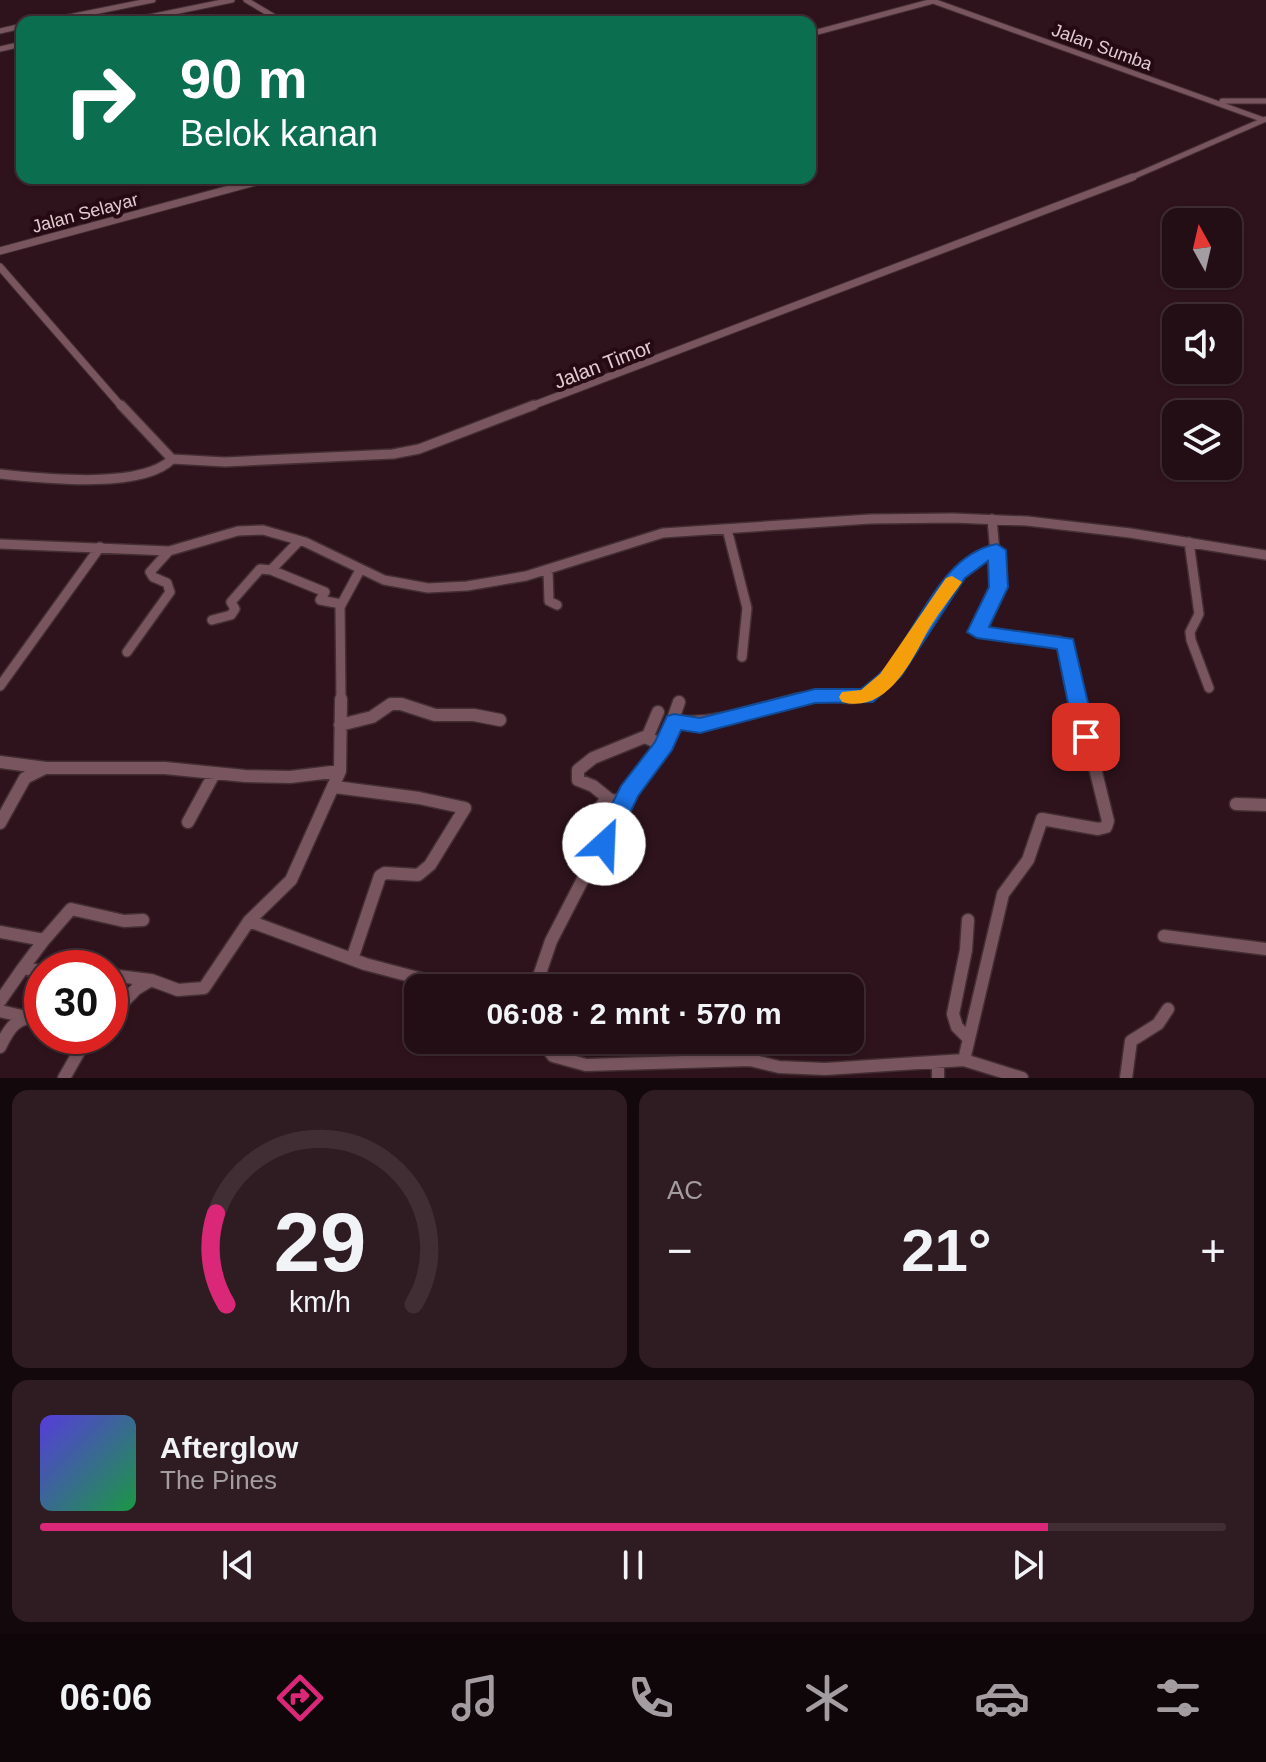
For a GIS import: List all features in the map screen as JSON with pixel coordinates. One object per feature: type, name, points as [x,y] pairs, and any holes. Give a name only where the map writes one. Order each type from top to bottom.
[{"type":"street","points":[[74,16],[153,0]]},
{"type":"street","points":[[154,16],[232,0]]},
{"type":"street","points":[[246,0],[273,16]]},
{"type":"street","points":[[816,32],[932,0],[943,0]]},
{"type":"street","name":"Jalan Sumba","points":[[932,0],[1265,120]]},
{"type":"street","points":[[1203,98],[1266,101]]},
{"type":"street","name":"Jalan Timor","points":[[172,459],[225,462],[413,451],[1119,184],[1265,120]]},
{"type":"street","name":"Jalan Selayar","points":[[0,251],[248,184]]},
{"type":"street","points":[[0,267],[136,423],[172,459],[160,469],[142,473],[49,478],[0,474]]},
{"type":"street","points":[[0,544],[169,551],[188,548],[209,537],[238,530],[275,532],[393,584],[427,588],[468,585],[548,570],[639,538],[663,533],[908,518],[992,519],[1189,542],[1266,555]]},
{"type":"street","points":[[964,1060],[1003,894],[1028,860],[1042,819],[1098,829],[1106,827],[1108,821],[1086,737],[1068,647],[1059,641],[977,632],[998,587],[992,519]]},
{"type":"street","points":[[727,529],[747,608],[742,657]]},
{"type":"street","points":[[271,570],[299,541]]},
{"type":"street","points":[[1189,542],[1199,614],[1190,632],[1191,640],[1209,688]]},
{"type":"street","points":[[0,685],[100,547]]},
{"type":"street","points":[[674,721],[700,725],[815,696],[866,697],[894,671],[958,574],[977,557],[997,550]]},
{"type":"street","points":[[127,652],[170,592],[165,581],[153,577],[150,572],[169,551]]},
{"type":"street","points":[[212,620],[225,619],[233,614],[235,609],[231,602],[260,569],[271,570],[325,592],[320,600],[341,604]]},
{"type":"street","points":[[128,977],[151,980],[178,990],[204,988],[249,921],[291,880],[340,771],[341,604],[360,570]]},
{"type":"street","points":[[548,570],[549,601],[557,605]]},
{"type":"street","points":[[540,974],[551,941],[604,844],[624,800],[664,745],[679,702]]},
{"type":"street","points":[[340,725],[372,717],[391,704],[401,704],[435,715],[474,715],[500,720]]},
{"type":"street","points":[[609,799],[593,786],[578,780],[578,770],[593,758],[647,736],[658,712]]},
{"type":"street","points":[[647,736],[647,740],[664,745]]},
{"type":"street","points":[[0,762],[46,768],[165,768],[214,774],[290,777],[340,771]]},
{"type":"street","points":[[0,823],[25,778],[46,768]]},
{"type":"street","points":[[188,822],[214,774]]},
{"type":"street","points":[[335,787],[419,798],[465,808],[430,865],[418,875],[385,873],[380,876],[352,959]]},
{"type":"street","points":[[604,844],[595,839],[592,831],[595,814],[609,799],[624,800]]},
{"type":"street","points":[[1236,804],[1266,805]]},
{"type":"street","points":[[0,1001],[44,940],[71,909],[124,921],[143,920]]},
{"type":"street","points":[[968,920],[966,950],[953,1014],[957,1027],[969,1039]]},
{"type":"street","points":[[249,921],[352,959],[406,974]]},
{"type":"street","points":[[0,932],[44,940]]},
{"type":"street","points":[[1164,936],[1266,949]]},
{"type":"street","points":[[128,997],[151,980]]},
{"type":"street","points":[[1126,1078],[1131,1041],[1158,1024],[1168,1009]]},
{"type":"street","points":[[0,1011],[22,1016]]},
{"type":"street","points":[[0,1047],[14,1020],[22,1016]]},
{"type":"street","points":[[64,1078],[78,1054]]},
{"type":"street","points":[[552,1054],[586,1065],[750,1060],[779,1067],[825,1069],[964,1060],[1022,1078]]},
{"type":"street","points":[[938,1062],[938,1078]]},
{"type":"slow traffic","points":[[849,697],[866,697],[869,691],[887,679],[912,647],[916,634],[952,582]]},
{"type":"route","points":[[604,844],[628,792],[664,745],[674,721],[700,725],[723,721],[821,695],[866,697],[894,671],[958,574],[977,557],[990,551],[997,550],[998,587],[977,632],[1066,644],[1086,737]]}]
